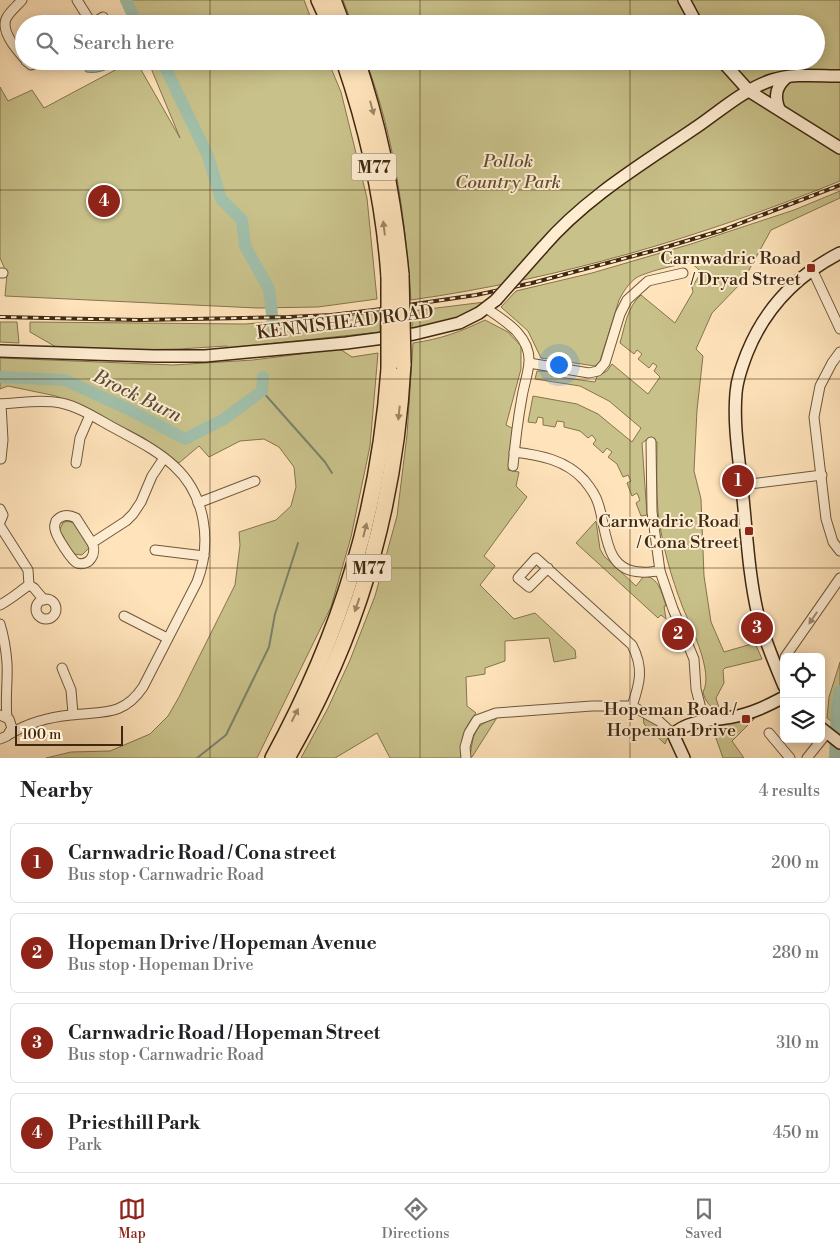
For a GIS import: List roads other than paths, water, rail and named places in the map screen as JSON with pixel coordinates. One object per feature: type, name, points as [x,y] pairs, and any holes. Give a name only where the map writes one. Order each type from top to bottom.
[{"type":"highway","points":[[319,0],[326,15]]},
{"type":"highway","points":[[332,0],[338,15]]},
{"type":"highway","name":"M77","points":[[347,70],[357,101],[374,171],[395,276]]},
{"type":"highway","name":"M77","points":[[287,758],[324,688],[352,620],[383,519],[394,460],[397,231],[387,169],[371,103],[360,70]]},
{"type":"highway","name":"M77","points":[[273,758],[320,663],[336,624],[354,569],[376,477],[386,410],[396,367]]},
{"type":"street","points":[[15,45],[7,34],[5,25],[7,17],[22,0]]},
{"type":"street","points":[[77,0],[86,15]]},
{"type":"street","points":[[684,0],[692,15]]},
{"type":"street","points":[[730,70],[749,91],[840,148]]},
{"type":"street","name":"KENNISHEAD ROAD","points":[[0,351],[178,356],[260,351],[375,340],[414,334],[459,323],[486,308],[496,300],[562,225],[580,209],[749,91],[771,80],[787,77],[840,76]]},
{"type":"street","points":[[779,109],[776,102],[778,89],[781,82],[787,77]]},
{"type":"street","points":[[780,658],[758,616],[753,589],[736,439],[736,391],[740,370],[757,329],[771,308],[788,289],[812,269],[840,253]]},
{"type":"street","points":[[812,269],[840,329]]},
{"type":"street","points":[[529,363],[589,373],[598,372],[607,359],[620,314],[627,300],[648,281],[683,273]]},
{"type":"street","points":[[486,308],[502,318],[519,333],[525,342],[529,354],[513,466]]},
{"type":"street","points":[[840,352],[824,376],[816,401],[814,417],[829,534],[832,542],[840,551]]},
{"type":"street","points":[[0,739],[5,738],[25,725],[73,714],[111,712],[134,698],[143,687],[197,582],[204,556],[204,528],[198,503],[183,476],[152,449],[90,415],[71,406],[51,401],[0,404],[3,440],[2,459]]},
{"type":"street","points":[[76,463],[80,438],[90,415]]},
{"type":"street","points":[[650,442],[652,512],[660,571],[673,609],[694,659],[696,689],[704,720]]},
{"type":"street","points":[[514,452],[543,456],[566,466],[576,473],[584,480],[598,501],[608,549],[615,559],[630,570],[639,572],[660,571]]},
{"type":"street","points":[[92,543],[126,521],[133,514],[141,502],[152,476],[164,458]]},
{"type":"street","points":[[742,484],[822,475]]},
{"type":"street","points":[[198,503],[254,481]]},
{"type":"street","points":[[0,509],[3,515],[0,522]]},
{"type":"street","points":[[64,516],[76,518],[92,543],[95,551],[92,558],[84,563],[76,562],[56,533],[56,521],[64,516]]},
{"type":"street","points":[[0,526],[28,570],[29,585]]},
{"type":"street","points":[[155,550],[204,556]]},
{"type":"street","points":[[548,568],[632,645],[639,658],[640,669],[639,684],[632,706]]},
{"type":"street","points":[[786,653],[840,578]]},
{"type":"street","points":[[29,585],[44,600]]},
{"type":"street","points":[[0,605],[12,599],[18,592],[29,585]]},
{"type":"street","points":[[124,616],[167,638]]},
{"type":"street","points":[[0,624],[7,664],[5,696],[6,718],[12,728],[10,734]]},
{"type":"street","points":[[62,668],[71,690],[73,714]]},
{"type":"street","points":[[0,707],[5,696]]},
{"type":"street","points":[[673,734],[688,724],[753,712],[782,698]]},
{"type":"street","points":[[466,758],[465,747],[469,733],[477,720],[496,713],[592,706],[632,706],[659,720],[673,734],[684,758]]},
{"type":"street","points":[[6,718],[25,725]]},
{"type":"street","points":[[825,731],[840,743]]},
{"type":"street","points":[[771,740],[790,758]]},
{"type":"street","points":[[807,758],[816,743]]},
{"type":"waterway","name":"Brock Burn","points":[[126,0],[133,15]]},
{"type":"waterway","name":"Brock Burn","points":[[166,70],[208,156],[221,199],[242,220],[245,246],[269,289],[274,331]]},
{"type":"waterway","name":"Brock Burn","points":[[0,377],[65,380],[128,409],[185,439],[224,419],[262,391],[263,377]]},
{"type":"waterway","points":[[262,391],[325,462],[332,473]]},
{"type":"waterway","points":[[197,758],[226,735],[269,647],[275,614],[298,543]]},
{"type":"waterway","points":[[835,758],[837,709],[840,691]]},
{"type":"railway","points":[[0,317],[140,320],[289,317],[374,310],[476,295],[532,283],[723,230],[840,185]]},
{"type":"place","name":"Priesthill Park","points":[[104,201]]},
{"type":"place","name":"Carnwadric Road / Dryad Street","points":[[811,268]]},
{"type":"place","name":"Carnwadric Road / Cona street","points":[[738,481]]},
{"type":"place","name":"Carnwadric Road / Cona Street","points":[[749,531]]},
{"type":"place","name":"Carnwadric Road / Hopeman Street","points":[[757,628]]},
{"type":"place","name":"Hopeman Drive / Hopeman Avenue","points":[[678,634]]},
{"type":"place","name":"Hopeman Road / Hopeman Drive","points":[[746,719]]},
{"type":"park label","name":"Pollok Country Park","points":[[508,171]]}]
